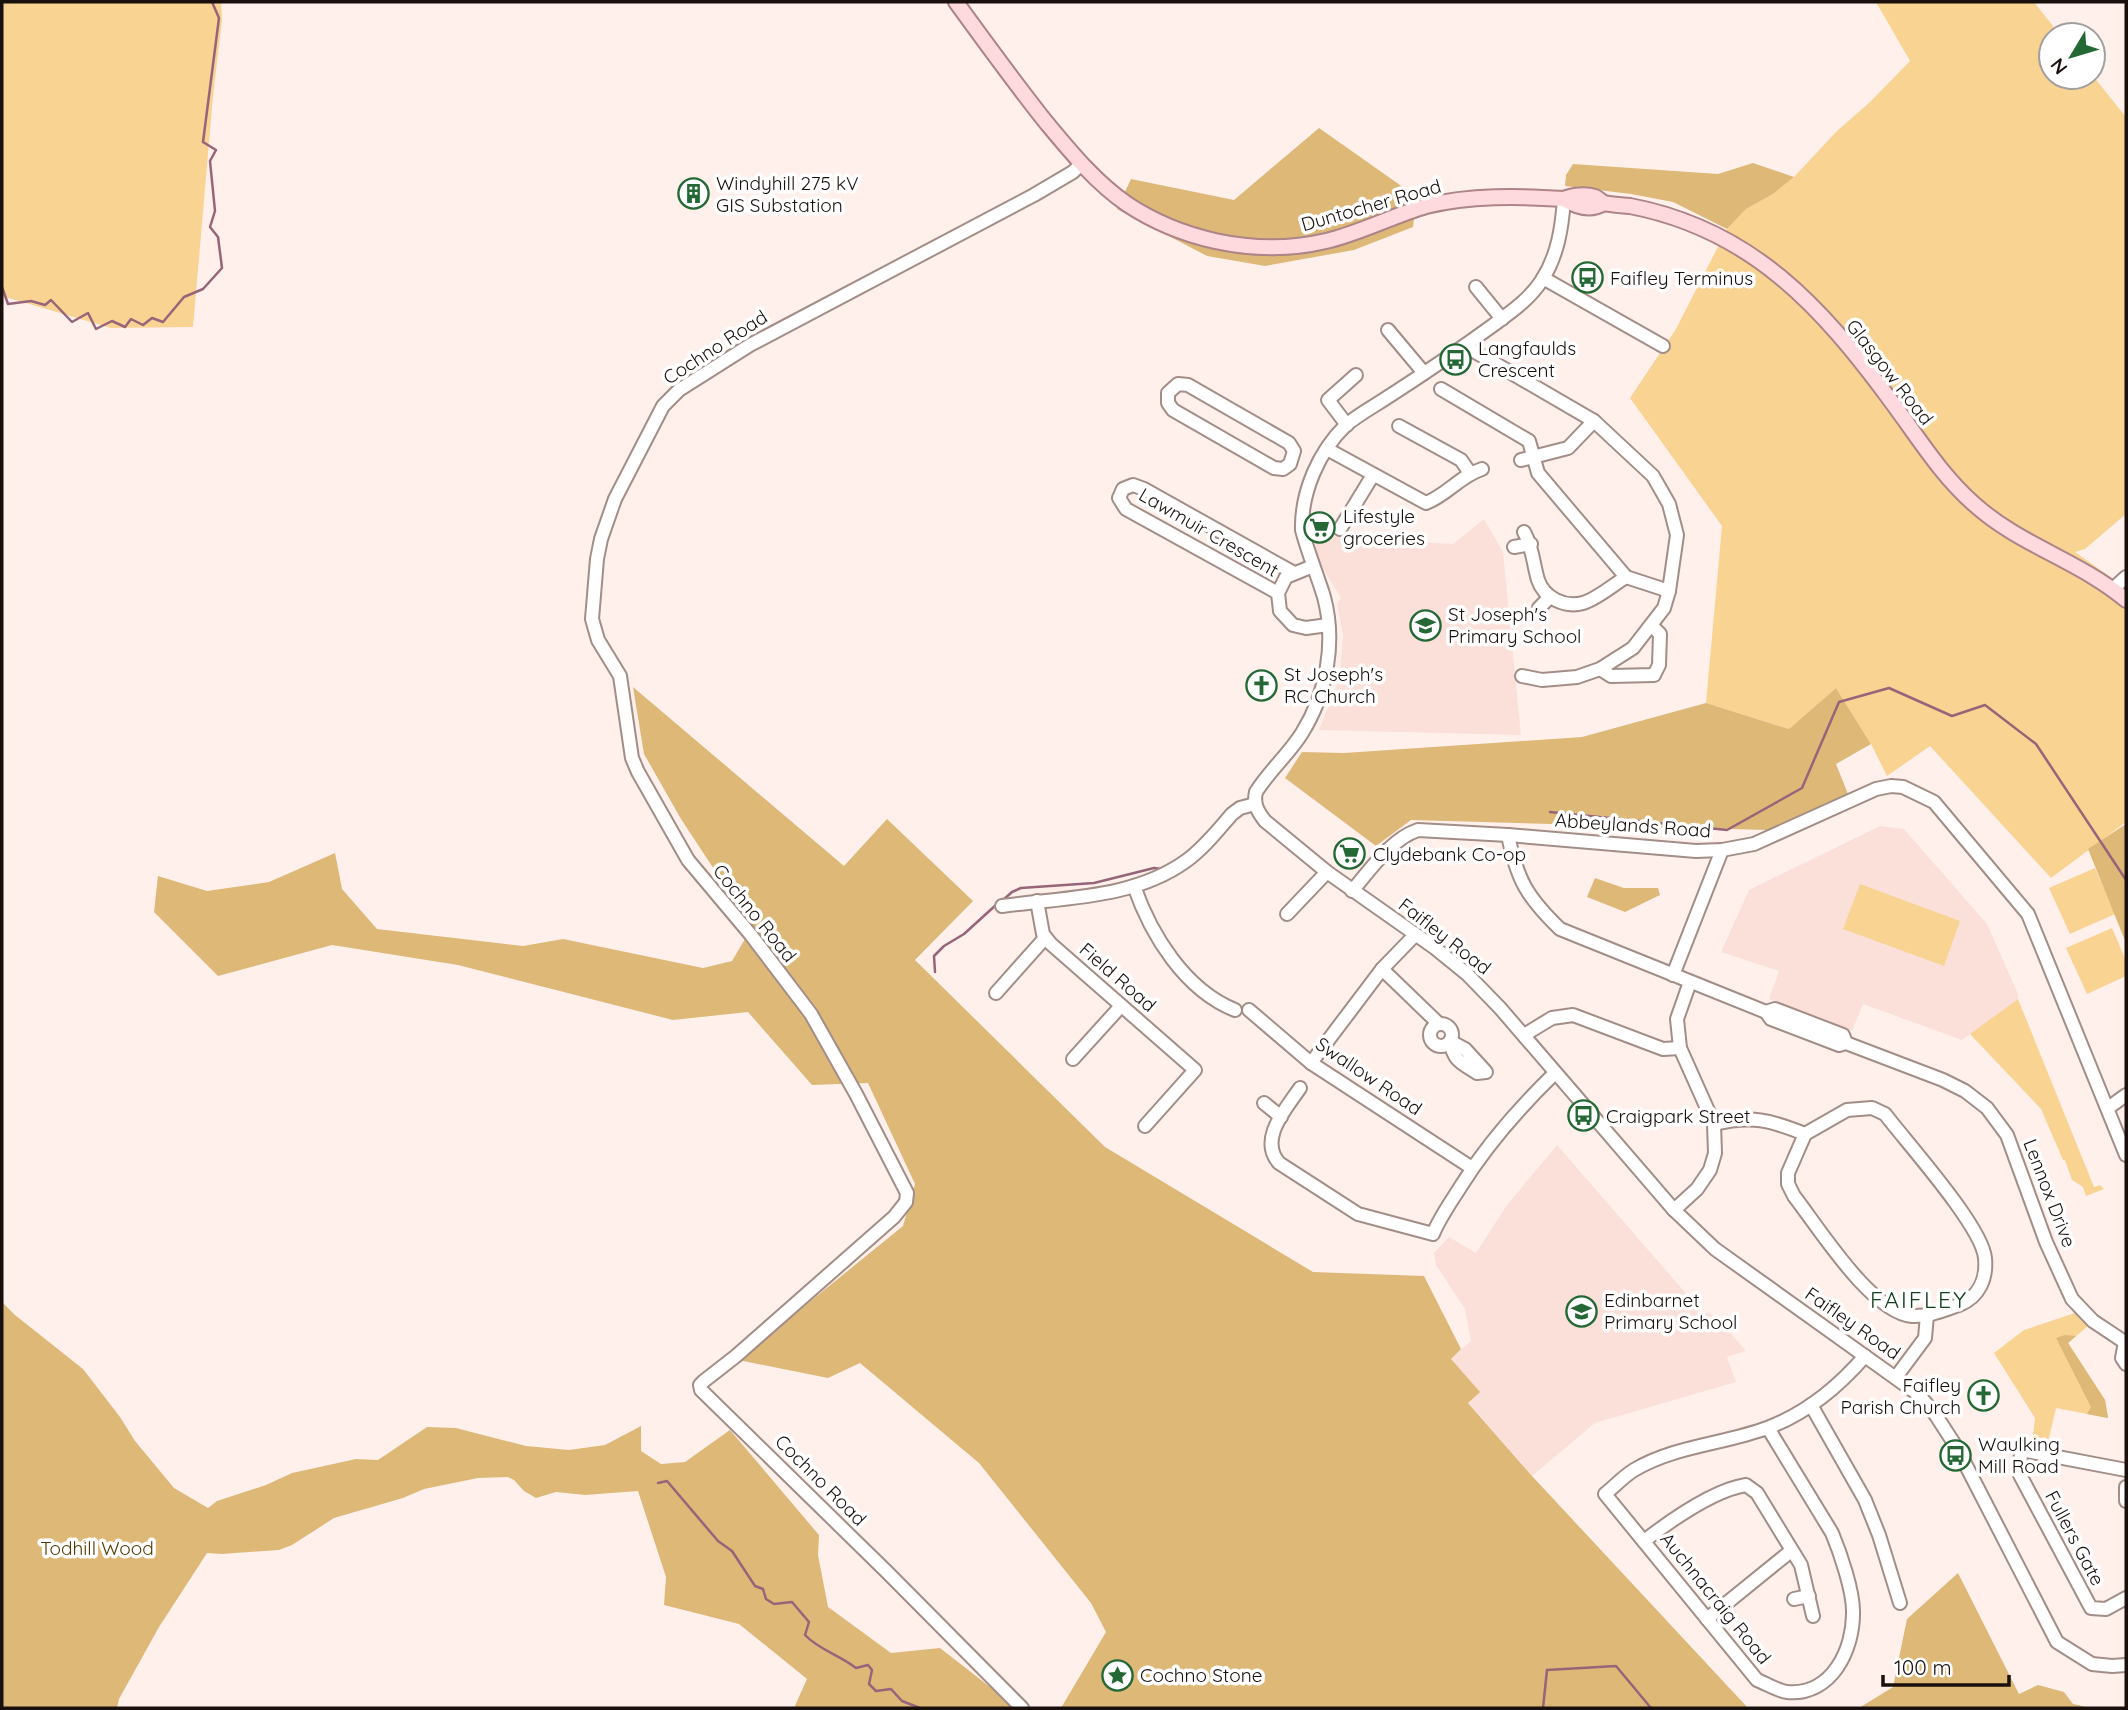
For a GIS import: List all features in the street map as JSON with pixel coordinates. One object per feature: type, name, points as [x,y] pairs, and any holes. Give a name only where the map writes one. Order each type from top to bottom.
[{"type":"main road","name":"Duntocher Road","points":[[956,2],[1026,97],[1081,164],[1126,203],[1147,216],[1198,237],[1253,248],[1292,246],[1326,241],[1402,214],[1455,201],[1511,197],[1564,199]]},
{"type":"main road","name":"Glasgow Road","points":[[1564,199],[1571,195],[1595,197],[1604,203],[1657,211],[1721,236],[1765,264],[1799,293],[1835,331],[1891,401],[1930,457],[1974,505],[2019,537],[2113,589],[2126,600]]},
{"type":"main road","points":[[1564,199],[1580,206]]},
{"type":"main road","name":"Glasgow Road","points":[[1580,206],[1595,208],[1604,203]]},
{"type":"street","name":"Cochno Road","points":[[1022,1708],[701,1390],[700,1385],[704,1381],[894,1217],[906,1202],[907,1193],[811,1014],[751,935],[688,860],[672,835],[632,758],[620,676],[598,640],[592,620],[597,559],[609,512],[669,398],[750,345],[1034,195],[1073,172],[1081,164]]},
{"type":"street","points":[[1003,906],[1091,896],[1135,886],[1188,860],[1232,814],[1240,808],[1255,804],[1255,792],[1261,782],[1295,744],[1314,713],[1326,674],[1328,625],[1323,596],[1305,542],[1302,518],[1314,469],[1347,425],[1517,309],[1543,278],[1553,259],[1563,219],[1564,199]]},
{"type":"street","points":[[1563,219],[1580,206]]},
{"type":"street","points":[[1543,278],[1663,345]]},
{"type":"street","points":[[1476,287],[1502,319]]},
{"type":"street","points":[[1388,330],[1424,373]]},
{"type":"street","points":[[1465,346],[1594,421],[1653,476],[1669,504],[1677,535],[1664,608],[1633,648],[1600,670],[1577,677],[1542,680],[1522,676]]},
{"type":"street","points":[[1347,425],[1328,400],[1356,375]]},
{"type":"street","points":[[1178,384],[1188,385],[1289,443],[1294,451],[1293,460],[1287,467],[1274,468],[1173,410],[1168,402],[1168,393],[1178,384]]},
{"type":"street","points":[[1441,389],[1529,441],[1527,458],[1626,577],[1669,591]]},
{"type":"street","points":[[1527,458],[1568,448],[1594,421]]},
{"type":"street","points":[[1327,449],[1426,503],[1476,471],[1399,426]]},
{"type":"street","points":[[1293,460],[1314,469]]},
{"type":"street","points":[[1340,529],[1373,475]]},
{"type":"street","name":"Lawmuir Crescent","points":[[1278,593],[1126,509],[1119,498],[1123,489],[1133,485],[1144,489],[1294,573]]},
{"type":"street","points":[[1524,532],[1531,544],[1538,582],[1550,597],[1567,604],[1584,603],[1626,577]]},
{"type":"street","points":[[1514,547],[1531,544]]},
{"type":"street","points":[[1313,566],[1286,578],[1278,593],[1280,611],[1293,625],[1306,628],[1328,625]]},
{"type":"street","points":[[2113,589],[2126,577]]},
{"type":"street","points":[[1539,608],[1550,597]]},
{"type":"street","points":[[1600,670],[1611,676],[1654,675],[1658,665],[1660,634],[1652,626]]},
{"type":"street","name":"Abbeylands Road","points":[[1352,891],[1396,842],[1410,833],[1429,830],[1696,852],[1723,850],[1754,844],[1876,789],[1903,787],[1934,802],[2028,915],[2126,1155]]},
{"type":"street","name":"Faifley Road","points":[[1255,804],[1259,815],[1265,821],[1327,873],[1467,974],[1524,1035],[1674,1210],[1715,1249],[1918,1394],[1952,1439],[2057,1642],[2092,1664],[2126,1665]]},
{"type":"street","name":"Lennox Drive","points":[[1508,835],[1515,867],[1523,886],[1536,907],[1560,929],[1766,1012],[1775,1010],[1843,1035],[1846,1043],[1943,1080],[1965,1091],[1987,1108],[2007,1135],[2046,1242],[2072,1298],[2094,1321],[2126,1343],[2122,1358],[2126,1364]]},
{"type":"street","points":[[1673,975],[1723,850]]},
{"type":"street","points":[[1287,914],[1327,873]]},
{"type":"street","points":[[1135,886],[1152,926],[1172,958],[1208,997],[1235,1010]]},
{"type":"street","points":[[996,993],[1045,938],[1040,925],[1037,901]]},
{"type":"street","points":[[1311,1063],[1382,969],[1415,935]]},
{"type":"street","name":"Field Road","points":[[1045,938],[1195,1070],[1145,1126]]},
{"type":"street","points":[[1382,969],[1439,1024],[1449,1028],[1452,1034],[1450,1041]]},
{"type":"street","points":[[1674,1210],[1697,1189],[1710,1170],[1714,1153],[1714,1124],[1680,1048],[1677,1019],[1690,982]]},
{"type":"street","points":[[1073,1059],[1121,1006]]},
{"type":"street","name":"Swallow Road","points":[[1249,1010],[1311,1063],[1472,1168]]},
{"type":"street","points":[[1524,1035],[1552,1018],[1573,1015],[1663,1049],[1680,1048]]},
{"type":"street","points":[[1300,1088],[1281,1117],[1270,1143],[1274,1157],[1284,1167],[1358,1214],[1433,1234],[1472,1168],[1503,1126],[1555,1073]]},
{"type":"street","points":[[2108,1108],[2126,1095]]},
{"type":"street","points":[[1264,1103],[1281,1117]]},
{"type":"street","points":[[1872,1108],[1885,1114],[1974,1228],[1985,1257],[1983,1285],[1962,1304],[1927,1315],[1912,1316],[1901,1313],[1869,1292],[1794,1196],[1788,1184],[1788,1173],[1805,1134],[1847,1110],[1872,1108]]},
{"type":"street","points":[[1714,1124],[1734,1119],[1770,1120],[1805,1134]]},
{"type":"street","points":[[1896,1377],[1925,1338],[1927,1315]]},
{"type":"street","points":[[1768,1428],[1811,1405],[1848,1375],[1865,1356]]},
{"type":"street","points":[[1811,1405],[1865,1500],[1900,1603]]},
{"type":"street","name":"Auchnacraig Road","points":[[1768,1428],[1840,1550],[1853,1610],[1849,1646],[1835,1672],[1825,1681],[1803,1692],[1785,1692],[1757,1680],[1605,1493],[1633,1470],[1663,1457],[1768,1428]]},
{"type":"street","name":"Fullers Gate","points":[[2126,1470],[2021,1450],[2020,1475],[2091,1608],[2106,1609],[2126,1598]]},
{"type":"street","points":[[1644,1541],[1673,1519],[1734,1487],[1746,1485],[1757,1493],[1801,1566],[1813,1616]]},
{"type":"street","points":[[2126,1488],[2126,1501]]},
{"type":"street","points":[[1707,1619],[1791,1551]]},
{"type":"street","points":[[1794,1599],[1809,1596]]},
{"type":"shaded area","points":[[2,2],[221,2],[222,20],[193,327],[111,328],[2,296]]},
{"type":"shaded area","points":[[1876,2],[2034,2],[2049,21],[2037,21],[2037,91],[2105,91],[2126,117],[2126,514],[2085,549],[2075,552],[2126,588],[2126,822],[2051,878],[1930,746],[1887,776],[1871,744],[1836,688],[1789,729],[1706,703],[1722,526],[1630,398],[1676,329],[1727,229],[1746,209],[1773,194],[1794,177],[1837,131],[1910,61]]},
{"type":"shaded area","name":"St Joseph's Primary School","points":[[1484,519],[1503,552],[1521,735],[1319,730],[1337,684],[1339,685],[1343,635],[1337,604],[1341,598],[1316,557],[1313,530],[1337,531],[1369,539],[1453,544]]},
{"type":"shaded area","points":[[1880,826],[1904,829],[1987,924],[2018,994],[2018,999],[1962,1040],[1863,1004],[1852,1031],[1769,999],[1779,971],[1721,952],[1749,890]]},
{"type":"shaded area","points":[[2095,868],[2115,914],[2070,934],[2049,888]]},
{"type":"shaded area","points":[[1860,884],[1960,921],[1944,966],[1843,929]]},
{"type":"shaded area","points":[[2112,928],[2126,961],[2126,976],[2087,994],[2066,948]]},
{"type":"shaded area","points":[[2018,999],[2094,1187],[2100,1185],[2104,1189],[2086,1196],[2083,1187],[2072,1180],[2041,1109],[1970,1034]]},
{"type":"shaded area","name":"Edinbarnet Primary School","points":[[1557,1145],[1697,1306],[1698,1315],[1709,1313],[1720,1321],[1746,1351],[1727,1357],[1736,1382],[1595,1423],[1532,1476],[1468,1402],[1451,1358],[1471,1341],[1465,1309],[1436,1265],[1434,1253],[1449,1237],[1476,1253],[1507,1205]]},
{"type":"shaded area","points":[[2075,1313],[2088,1326],[2068,1343],[2105,1400],[2108,1418],[2056,1408],[2047,1446],[2032,1444],[2035,1418],[1994,1353],[2024,1330]]},
{"type":"green space","points":[[1319,128],[1417,197],[1413,227],[1354,250],[1265,266],[1207,256],[1117,209],[1131,179],[1234,200]]},
{"type":"green space","points":[[1753,163],[1794,177],[1773,194],[1746,209],[1727,229],[1673,202],[1565,186],[1566,175],[1573,164],[1718,174]]},
{"type":"green space","points":[[633,687],[844,866],[887,819],[973,901],[915,960],[1105,1147],[1313,1272],[1424,1276],[1461,1349],[1451,1359],[1480,1392],[1468,1403],[1532,1476],[1748,1708],[1061,1708],[1106,1632],[1091,1603],[979,1463],[860,1363],[828,1378],[738,1360],[903,1226],[915,1184],[868,1083],[812,1085],[748,1012],[673,1020],[458,965],[332,945],[218,976],[154,912],[158,876],[207,891],[269,882],[335,853],[342,889],[377,929],[523,946],[563,939],[703,968],[732,961],[752,927],[681,819],[644,754]]},
{"type":"green space","points":[[1836,688],[1871,744],[1836,764],[1848,794],[1767,830],[1411,820],[1376,846],[1285,778],[1302,752],[1344,753],[1582,737],[1706,703],[1789,729]]},
{"type":"green space","points":[[2126,824],[2126,943],[2088,849]]},
{"type":"green space","points":[[1595,878],[1624,888],[1658,888],[1660,895],[1625,912],[1587,897]]},
{"type":"green space","name":"Todhill Wood","points":[[2,1302],[83,1369],[135,1441],[174,1488],[208,1508],[217,1501],[266,1485],[292,1473],[356,1459],[378,1460],[427,1427],[456,1428],[526,1446],[569,1450],[605,1445],[641,1426],[641,1451],[661,1464],[685,1462],[730,1430],[819,1535],[818,1555],[828,1607],[891,1653],[940,1648],[1017,1708],[794,1708],[807,1679],[739,1624],[664,1605],[666,1577],[638,1491],[585,1495],[556,1492],[536,1498],[508,1477],[478,1478],[424,1489],[403,1498],[334,1518],[292,1545],[279,1550],[207,1553],[159,1627],[119,1699],[117,1708],[2,1708]]},
{"type":"green space","points":[[2076,1336],[2068,1343],[2105,1400],[2108,1418],[2087,1414],[2091,1407],[2056,1338]]},
{"type":"green space","points":[[1958,1573],[2019,1694],[2038,1685],[2064,1692],[2073,1704],[2091,1708],[1859,1708],[1893,1687],[1907,1619]]},
{"type":"waterway","points":[[2,287],[8,304],[31,301],[45,305],[51,300],[72,322],[88,313],[96,329],[112,321],[125,327],[131,319],[143,325],[152,318],[163,322],[184,297],[203,289],[222,268],[218,237],[210,227],[215,211],[210,161],[216,150],[203,142],[219,18],[212,2]]},
{"type":"waterway","points":[[1550,812],[1727,830],[1802,788],[1839,702],[1889,688],[1952,716],[1985,705],[2036,744],[2126,880]]},
{"type":"waterway","points":[[1002,901],[1021,888],[1094,883],[1154,868],[1161,869]]},
{"type":"waterway","points":[[935,972],[934,956],[944,946],[964,934],[997,904]]},
{"type":"waterway","points":[[658,1483],[667,1481],[718,1541],[732,1551],[755,1586],[763,1589],[766,1599],[774,1604],[792,1602],[809,1622],[805,1635],[856,1668],[868,1665],[872,1670],[869,1684],[876,1691],[891,1689],[902,1701],[920,1708]]},
{"type":"waterway","points":[[1543,1708],[1547,1670],[1616,1666],[1651,1708]]},
{"type":"place","name":"Windyhill 275 kV GIS Substation","points":[[693,194]]},
{"type":"place","name":"Faifley Terminus","points":[[1587,278]]},
{"type":"place","name":"Langfaulds Crescent","points":[[1455,359]]},
{"type":"place","name":"Lifestyle groceries","points":[[1320,527]]},
{"type":"place","name":"St Joseph's Primary School","points":[[1425,625]]},
{"type":"place","name":"St Joseph's RC Church","points":[[1261,685]]},
{"type":"place","name":"Clydebank Co-op","points":[[1350,854]]},
{"type":"place","name":"Craigpark Street","points":[[1583,1116]]},
{"type":"place","name":"Edinbarnet Primary School","points":[[1581,1311]]},
{"type":"place","name":"Faifley Parish Church","points":[[1984,1396]]},
{"type":"place","name":"Waulking Mill Road","points":[[1955,1455]]},
{"type":"place","name":"Cochno Stone","points":[[1117,1675]]},
{"type":"district","name":"FAIFLEY","points":[[1919,1299]]}]
